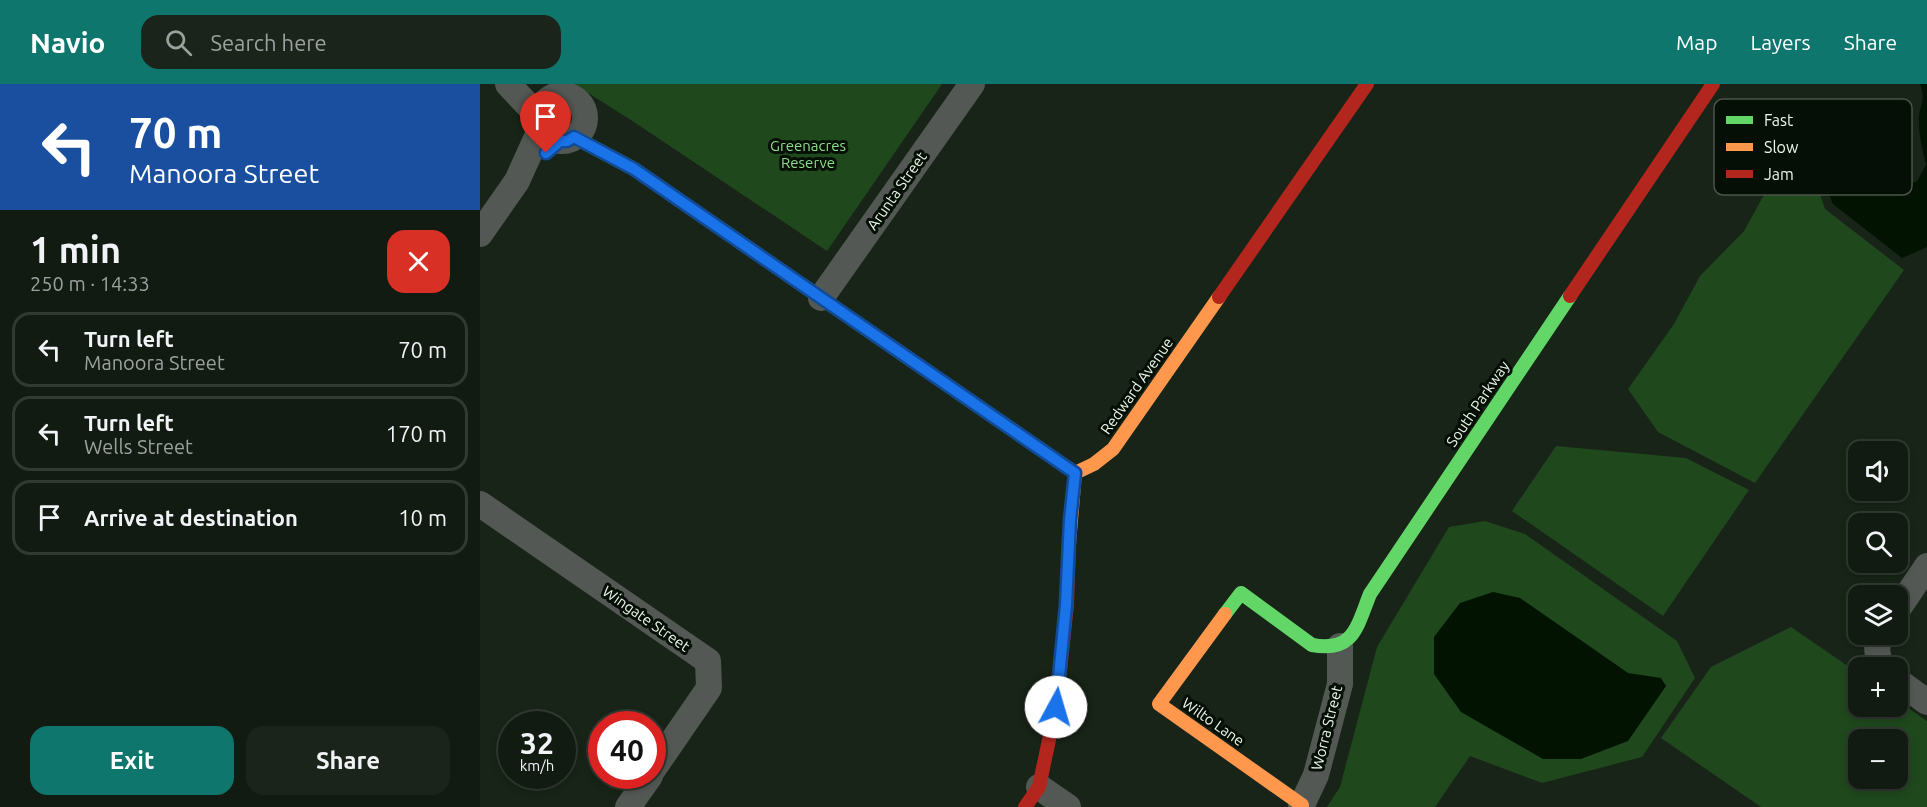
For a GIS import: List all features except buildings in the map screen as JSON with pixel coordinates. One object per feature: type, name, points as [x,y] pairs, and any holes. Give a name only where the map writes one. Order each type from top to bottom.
[{"type":"street","points":[[508,84],[558,124],[634,169],[1075,473],[1056,707],[1032,797],[1068,807]]},
{"type":"street","points":[[523,84],[558,124]]},
{"type":"street","name":"Arunta Street","points":[[821,298],[972,84]]},
{"type":"street","name":"Redward Avenue","points":[[1075,473],[1094,464],[1113,449],[1367,84]]},
{"type":"street","name":"South Parkway","points":[[1340,646],[1354,633],[1370,594],[1713,84]]},
{"type":"street","points":[[480,234],[558,124]]},
{"type":"street","name":"Wingate Street","points":[[480,504],[708,661],[710,688],[666,751]]},
{"type":"street","points":[[1908,594],[1927,566]]},
{"type":"street","name":"Wilto Lane","points":[[1301,806],[1159,704],[1241,593],[1312,645],[1324,649],[1340,646]]},
{"type":"street","name":"Worra Street","points":[[1301,806],[1316,775],[1340,684],[1340,646]]},
{"type":"street","points":[[1908,688],[1927,702]]},
{"type":"street","points":[[628,807],[641,789]]},
{"type":"green space","name":"Greenacres Reserve","points":[[574,84],[942,84],[827,251]]},
{"type":"green space","points":[[1764,195],[1820,195],[1825,209],[1904,270],[1755,483],[1658,432],[1628,389],[1674,324],[1700,276],[1744,231]]},
{"type":"green space","points":[[1556,446],[1686,458],[1749,490],[1663,616],[1512,511]]},
{"type":"green space","points":[[1485,521],[1525,534],[1677,641],[1695,678],[1642,757],[1542,783],[1470,756],[1435,807],[1327,807],[1340,787],[1377,647],[1449,527]]},
{"type":"green space","points":[[1791,627],[1848,666],[1848,717],[1908,717],[1908,708],[1927,721],[1927,807],[1761,807],[1661,738],[1711,667]]},
{"type":"shaded area","points":[[1920,84],[1927,84],[1927,247],[1902,258],[1833,204],[1830,195],[1912,195],[1912,183],[1917,181],[1926,165],[1919,128],[1923,96]]},
{"type":"shaded area","points":[[1493,592],[1520,598],[1628,673],[1661,678],[1666,686],[1628,741],[1581,759],[1543,759],[1461,712],[1434,674],[1434,637],[1460,603]]},
{"type":"traffic: fast","points":[[574,137],[634,169],[1075,473]]},
{"type":"traffic: fast","points":[[1225,614],[1241,593],[1312,645],[1337,645],[1345,641],[1357,626],[1370,594],[1570,296]]},
{"type":"traffic: slow","points":[[1069,544],[1075,473],[1094,464],[1113,449],[1219,297]]},
{"type":"traffic: slow","points":[[1225,614],[1159,704],[1302,805]]},
{"type":"traffic: jam","points":[[1219,297],[1367,84]]},
{"type":"traffic: jam","points":[[1570,296],[1713,84]]},
{"type":"traffic: jam","points":[[1025,807],[1039,787],[1056,707],[1067,605],[1069,544]]},
{"type":"route","points":[[546,153],[560,141],[567,141],[574,137],[634,169],[1075,473],[1056,707]]}]
